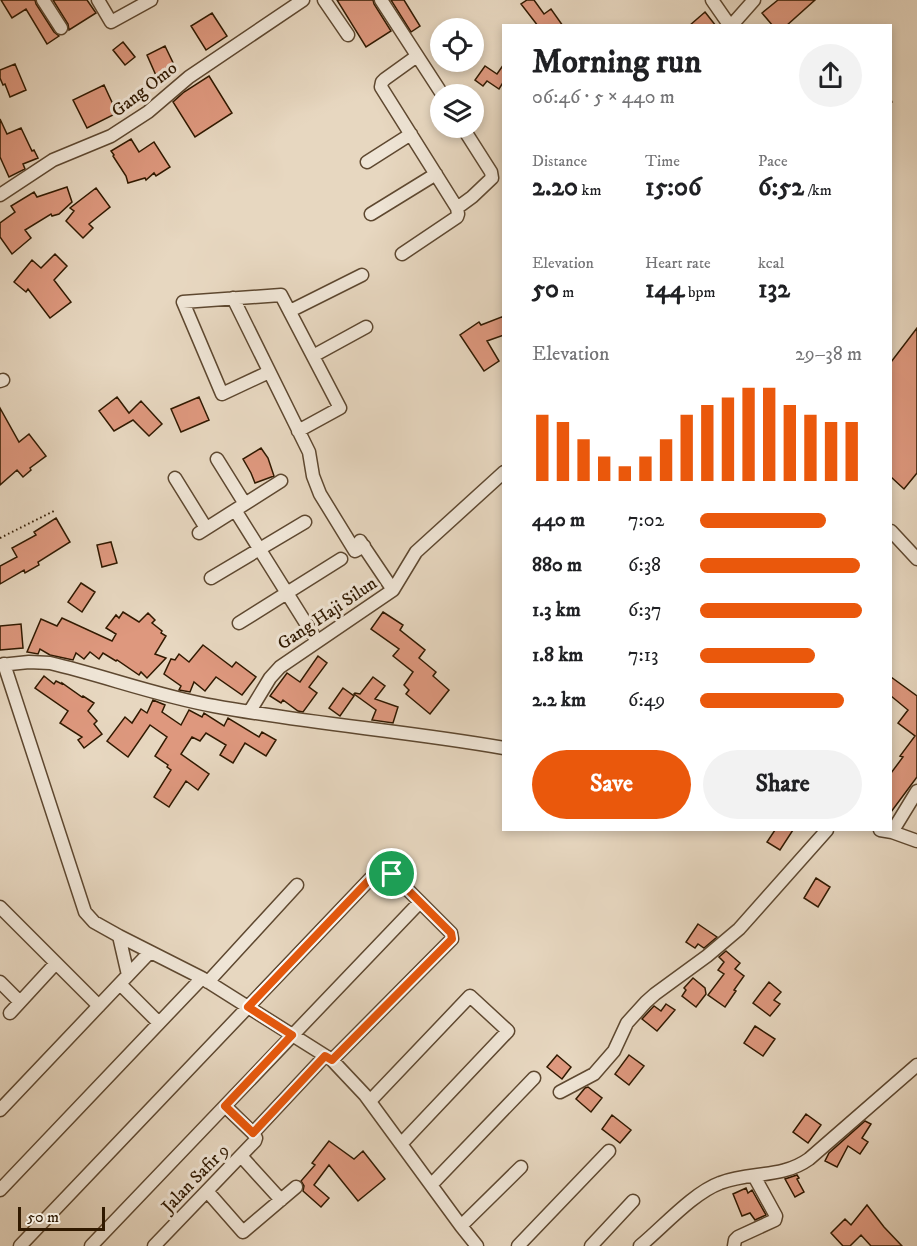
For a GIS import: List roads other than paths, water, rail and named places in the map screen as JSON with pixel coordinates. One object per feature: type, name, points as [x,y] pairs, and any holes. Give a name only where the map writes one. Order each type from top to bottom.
[{"type":"street","points":[[43,0],[61,28]]},
{"type":"street","points":[[98,0],[111,22],[152,0]]},
{"type":"street","name":"Gang Omo","points":[[0,195],[53,160],[111,136],[148,112],[189,77],[303,0]]},
{"type":"street","points":[[324,0],[348,35]]},
{"type":"street","points":[[381,0],[435,84]]},
{"type":"street","points":[[712,0],[729,24]]},
{"type":"street","points":[[732,24],[754,0]]},
{"type":"street","points":[[402,254],[457,217],[458,214],[457,208],[382,90],[381,85],[385,79],[417,56]]},
{"type":"street","points":[[367,162],[411,134]]},
{"type":"street","points":[[457,208],[479,192],[493,177],[469,138]]},
{"type":"street","points":[[371,214],[436,174]]},
{"type":"street","points":[[290,311],[362,275]]},
{"type":"street","points":[[269,372],[222,394],[183,302],[281,295],[340,408],[298,430]]},
{"type":"street","points":[[232,298],[309,452],[313,476],[320,494],[364,546],[393,590]]},
{"type":"street","points":[[313,356],[366,327]]},
{"type":"street","points":[[217,459],[260,549],[317,641]]},
{"type":"street","name":"Gang Haji Silun","points":[[250,711],[274,672],[393,590],[416,552],[502,474]]},
{"type":"street","points":[[175,478],[202,531],[281,481]]},
{"type":"street","points":[[211,578],[305,522]]},
{"type":"street","points":[[892,532],[917,559]]},
{"type":"street","points":[[239,623],[341,559]]},
{"type":"street","points":[[477,1246],[370,1101],[329,1058],[205,980],[94,922],[83,908],[2,665],[29,662],[50,663],[202,703],[295,719],[502,748]]},
{"type":"street","points":[[892,823],[917,791]]},
{"type":"street","points":[[560,1092],[594,1074],[614,1051],[627,1023],[646,1002],[739,930],[825,831]]},
{"type":"street","points":[[886,831],[917,841]]},
{"type":"street","points":[[20,1246],[370,879],[378,873],[392,874],[451,933],[452,939],[253,1133],[225,1106]]},
{"type":"street","points":[[0,1190],[159,1023],[205,980],[297,885]]},
{"type":"street","points":[[91,1246],[420,902]]},
{"type":"street","points":[[0,907],[99,1006]]},
{"type":"street","points":[[119,936],[124,979],[159,1023]]},
{"type":"street","points":[[0,1110],[150,951]]},
{"type":"street","points":[[10,1013],[56,963]]},
{"type":"street","points":[[0,982],[20,1002]]},
{"type":"street","points":[[370,1101],[470,996],[508,1031],[401,1144]]},
{"type":"street","points":[[640,1246],[695,1198],[719,1183],[800,1166],[917,1065]]},
{"type":"street","points":[[431,1185],[534,1078]]},
{"type":"street","name":"Jalan Safir 9","points":[[154,1246],[255,1141],[256,1137],[253,1133]]},
{"type":"street","points":[[518,1246],[609,1151]]},
{"type":"street","points":[[241,1156],[281,1200]]},
{"type":"street","points":[[461,1226],[521,1167]]},
{"type":"street","points":[[734,1246],[738,1237],[775,1220],[776,1217],[754,1176]]},
{"type":"street","points":[[207,1191],[242,1232],[296,1187]]},
{"type":"street","points":[[591,1246],[633,1202]]}]
